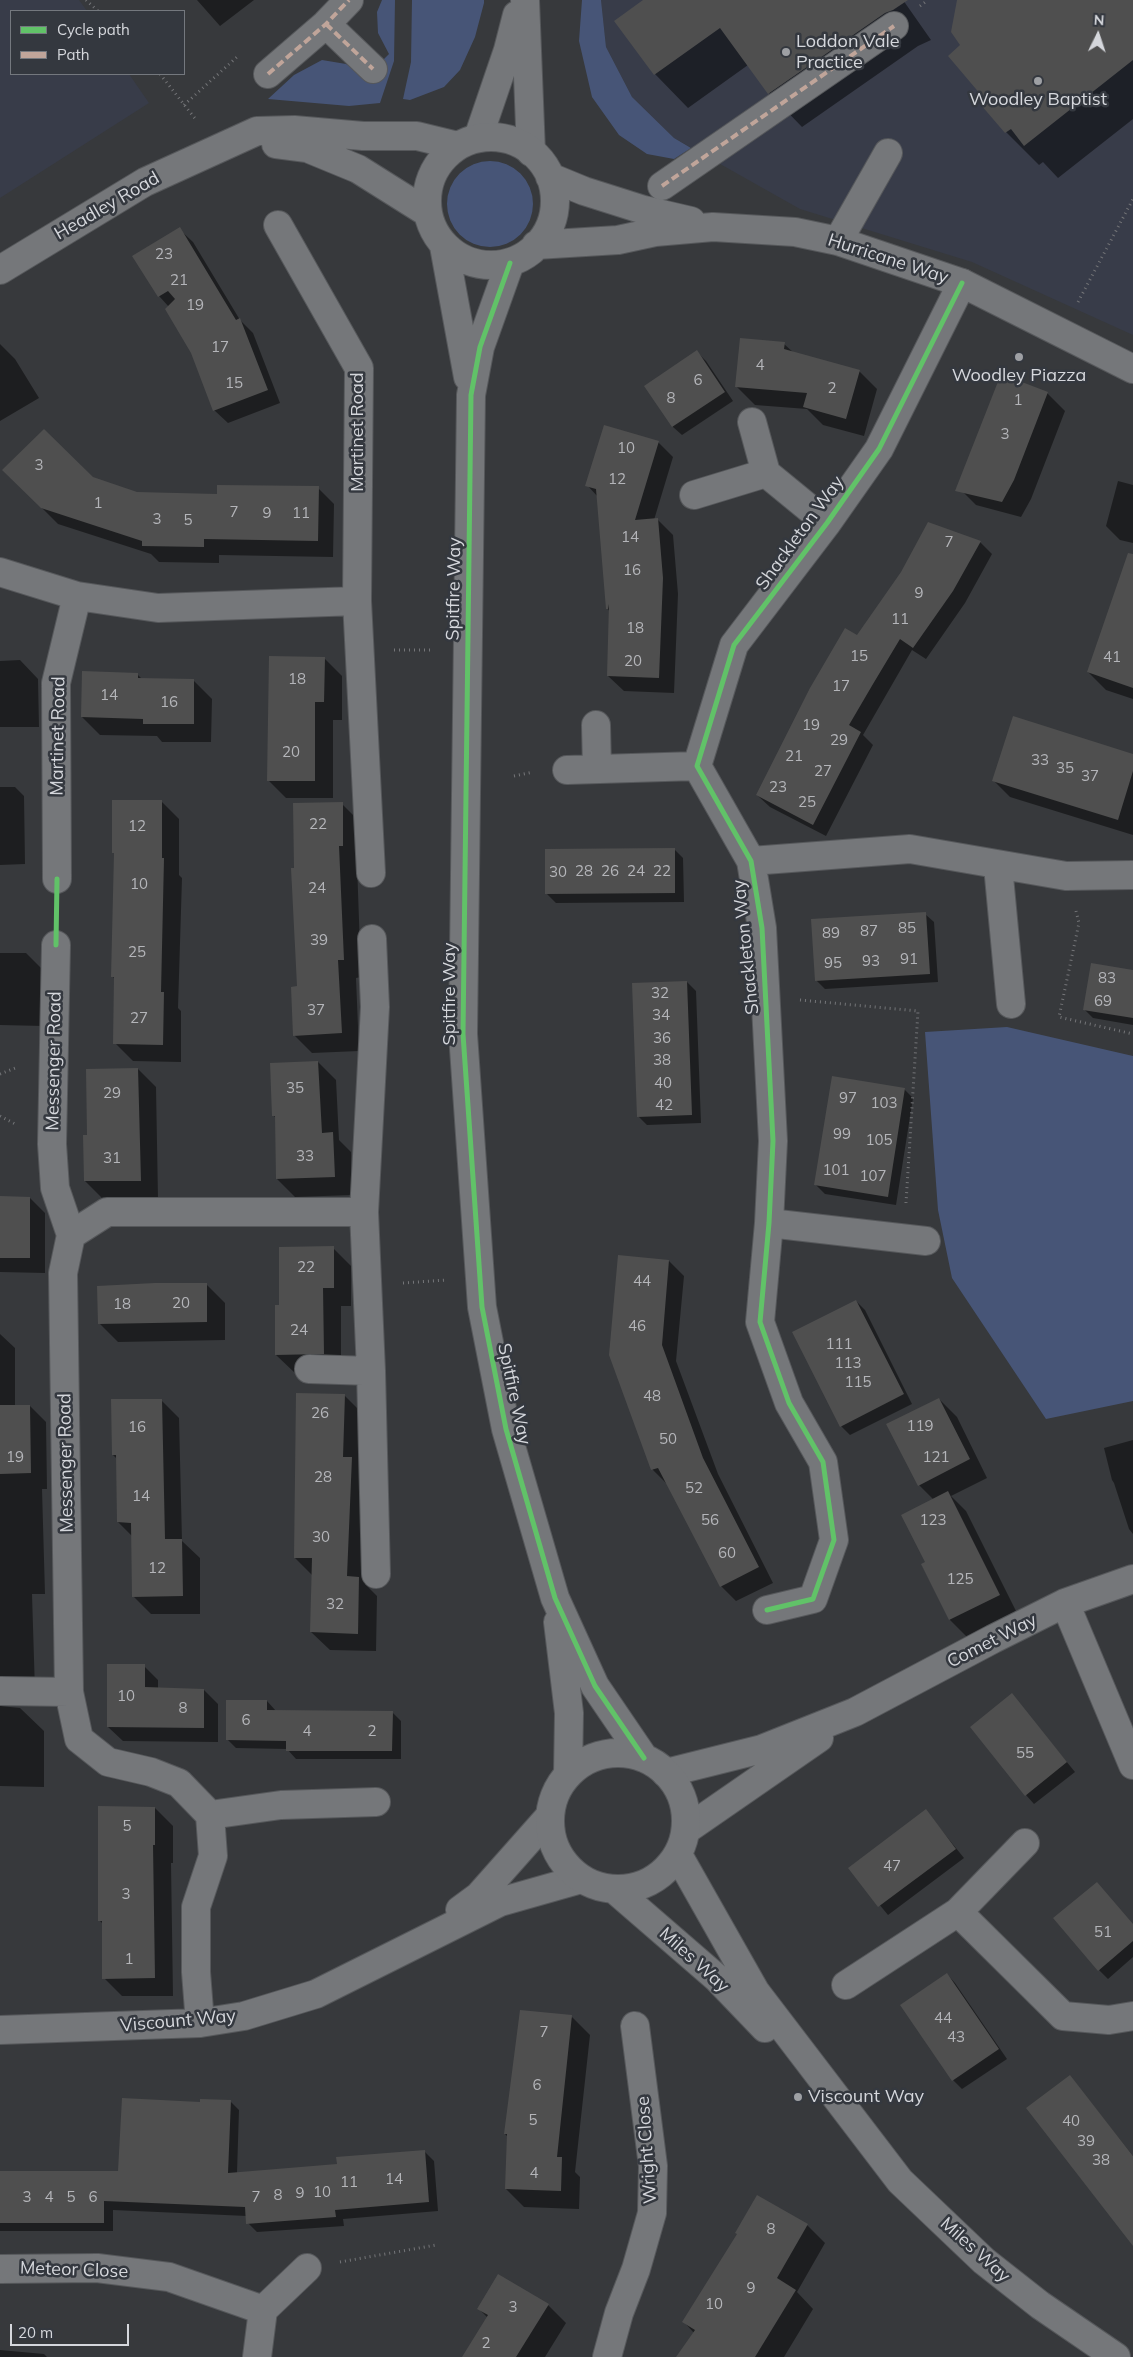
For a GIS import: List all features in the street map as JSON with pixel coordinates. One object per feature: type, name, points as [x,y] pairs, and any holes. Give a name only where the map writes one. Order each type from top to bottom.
[{"type":"street","points":[[268,74],[326,24],[350,0]]},
{"type":"street","points":[[468,142],[499,137],[532,152],[544,164],[555,188],[555,211],[548,232],[529,253],[510,263],[487,265],[463,259],[444,246],[436,234],[428,213],[427,190],[435,169],[468,142],[508,50],[520,0]]},
{"type":"street","points":[[525,0],[532,152]]},
{"type":"street","points":[[326,24],[373,69]]},
{"type":"street","points":[[662,186],[894,26]]},
{"type":"street","name":"Headley Road","points":[[0,270],[145,182],[257,131],[294,130],[363,136],[417,136],[468,142]]},
{"type":"street","name":"Headley Road","points":[[218,148],[260,141],[307,148],[358,169],[428,213]]},
{"type":"street","points":[[838,241],[888,153]]},
{"type":"street","name":"Hurricane Way","points":[[550,177],[584,191],[644,210],[713,227]]},
{"type":"street","name":"Martinet Road","points":[[278,225],[359,368],[357,601],[371,873]]},
{"type":"street","name":"Hurricane Way","points":[[536,245],[618,240],[655,232],[713,227],[795,232],[838,241],[962,283],[1133,369]]},
{"type":"street","name":"Spitfire Way","points":[[444,246],[471,396]]},
{"type":"street","name":"Spitfire Way","points":[[510,263],[480,347],[471,396],[463,1034],[480,1290],[506,1429],[555,1598],[595,1686],[655,1765]]},
{"type":"street","name":"Shackleton Way","points":[[767,1610],[813,1599],[834,1540],[823,1462],[789,1403],[760,1322],[769,1223],[773,1141],[762,928],[751,861],[697,766],[734,645],[827,522],[879,448],[962,283]]},
{"type":"street","points":[[694,495],[766,473],[752,422]]},
{"type":"street","name":"Shackleton Way","points":[[766,473],[827,522]]},
{"type":"street","points":[[0,572],[77,596],[158,608],[357,601]]},
{"type":"street","name":"Martinet Road","points":[[57,879],[56,683],[77,596]]},
{"type":"street","points":[[596,725],[597,769]]},
{"type":"street","points":[[567,770],[697,766]]},
{"type":"street","name":"Shackleton Way","points":[[751,861],[910,850],[1066,876],[1133,875]]},
{"type":"street","points":[[998,866],[1011,1004]]},
{"type":"street","points":[[372,939],[375,1007],[364,1212],[371,1371],[376,1574]]},
{"type":"street","name":"Messenger Road","points":[[56,945],[52,1144],[55,1188],[71,1235],[63,1273],[69,1692],[79,1739],[108,1762],[151,1772],[179,1783],[210,1815]]},
{"type":"street","points":[[71,1235],[107,1212],[364,1212]]},
{"type":"street","points":[[769,1223],[915,1240]]},
{"type":"street","points":[[309,1369],[371,1371]]},
{"type":"street","name":"Comet Way","points":[[655,1765],[762,1749],[855,1712],[1065,1603],[1133,1579]]},
{"type":"street","name":"Spitfire Way","points":[[555,1598],[569,1713],[568,1775]]},
{"type":"street","points":[[1065,1603],[1133,1765]]},
{"type":"street","points":[[0,1691],[69,1692]]},
{"type":"street","name":"Comet Way","points":[[682,1843],[855,1712]]},
{"type":"street","name":"Miles Way","points":[[621,1753],[655,1765],[676,1783],[685,1806],[682,1843],[663,1874],[648,1883],[625,1890],[602,1888],[581,1879],[567,1868],[554,1847],[549,1817],[555,1793],[568,1775],[579,1765],[597,1756],[621,1753]]},
{"type":"street","points":[[200,2023],[196,1972],[196,1907],[213,1856],[210,1815],[281,1805],[376,1802]]},
{"type":"street","name":"Viscount Way","points":[[403,1950],[480,1896],[549,1817]]},
{"type":"street","name":"Miles Way","points":[[682,1843],[755,1991],[900,2181],[984,2261],[1040,2305],[1116,2357]]},
{"type":"street","points":[[846,1985],[958,1912],[1025,1844]]},
{"type":"street","name":"Viscount Way","points":[[0,2030],[200,2023],[244,2016],[316,1994],[500,1902],[581,1879]]},
{"type":"street","name":"Miles Way","points":[[614,1889],[718,1979],[854,2121]]},
{"type":"street","points":[[958,1912],[1063,2016],[1109,2020],[1133,2016]]},
{"type":"street","name":"Wright Close","points":[[607,2357],[619,2313],[636,2269],[652,2213],[652,2166],[635,2026]]},
{"type":"street","name":"Meteor Close","points":[[0,2269],[97,2268],[169,2277],[263,2310]]},
{"type":"street","points":[[257,2357],[263,2310],[307,2268]]},
{"type":"path","points":[[86,0],[97,10]]},
{"type":"path","points":[[161,75],[218,148]]},
{"type":"path","points":[[1062,333],[1133,199]]},
{"type":"path","points":[[1066,876],[1079,923],[1059,1017],[1133,1034]]},
{"type":"path","points":[[767,997],[918,1011],[915,1240]]},
{"type":"path","points":[[367,1285],[446,1280]]},
{"type":"path","points":[[307,2268],[436,2245]]},
{"type":"shaded area","points":[[0,0],[79,0],[86,10],[10,10],[10,75],[130,75],[149,103],[0,198]]},
{"type":"shaded area","points":[[382,0],[395,0],[394,61],[380,103],[349,106],[268,99],[294,75],[322,60],[346,64],[366,77],[389,54],[378,33],[377,12]]},
{"type":"shaded area","points":[[412,0],[484,0],[484,3],[475,37],[460,70],[444,87],[410,100],[403,99],[411,62]]},
{"type":"shaded area","points":[[582,0],[601,0],[606,47],[632,97],[674,138],[691,148],[674,159],[647,154],[619,135],[592,97],[579,41]]},
{"type":"shaded area","points":[[601,0],[1133,0],[1133,335],[972,262],[800,209],[674,138],[632,97],[606,47]]},
{"type":"shaded area","points":[[482,161],[498,161],[507,164],[521,173],[530,187],[533,204],[530,221],[521,235],[507,244],[498,247],[482,247],[466,240],[454,228],[447,212],[447,196],[454,180],[466,168]]},
{"type":"shaded area","points":[[1007,1027],[1133,1056],[1133,1401],[1046,1419],[952,1278],[938,1210],[925,1032]]},
{"type":"building","name":"Loddon Vale Practice","points":[[643,0],[908,0],[885,13],[768,94],[720,28],[654,75],[614,21]]},
{"type":"building","name":"Woodley Baptist","points":[[957,0],[1133,0],[1133,60],[1024,146],[1011,129],[1005,133],[981,105],[987,102],[948,56],[960,45],[951,32]]},
{"type":"building","points":[[180,227],[236,320],[240,318],[268,390],[213,411],[191,353],[165,309],[175,299],[168,291],[158,297],[132,256]]},
{"type":"building","points":[[740,338],[785,342],[784,349],[860,370],[846,419],[803,407],[807,393],[735,387]]},
{"type":"building","points":[[697,350],[725,392],[672,427],[644,386]]},
{"type":"building","points":[[1001,374],[1048,392],[1014,480],[1002,502],[955,491]]},
{"type":"building","points":[[604,425],[659,441],[635,520],[658,518],[663,578],[659,678],[607,676],[609,604],[608,609],[606,609],[596,489],[585,486]]},
{"type":"building","points":[[44,429],[93,477],[137,492],[217,494],[217,485],[319,486],[318,541],[204,539],[204,547],[142,546],[142,541],[41,508],[2,470]]},
{"type":"building","points":[[928,522],[981,541],[953,591],[913,648],[900,639],[873,684],[849,725],[861,732],[813,825],[756,795],[810,688],[845,628],[857,635],[901,572]]},
{"type":"building","points":[[1128,553],[1133,554],[1133,688],[1087,672]]},
{"type":"building","points":[[269,656],[325,657],[324,702],[315,702],[315,781],[267,781]]},
{"type":"building","points":[[82,671],[138,673],[138,678],[194,679],[194,724],[143,724],[143,719],[81,717]]},
{"type":"building","points":[[1013,716],[1133,754],[1133,771],[1118,820],[992,781]]},
{"type":"building","points":[[112,800],[162,800],[162,858],[164,858],[161,992],[164,992],[163,1045],[113,1044],[114,977],[111,977],[114,853],[112,853]]},
{"type":"building","points":[[343,802],[343,846],[339,846],[344,960],[338,960],[342,1033],[293,1036],[291,987],[297,986],[291,868],[294,868],[293,803]]},
{"type":"building","points":[[675,848],[675,893],[545,894],[545,849]]},
{"type":"building","points":[[926,912],[930,974],[815,981],[811,919]]},
{"type":"building","points":[[1091,963],[1133,970],[1133,1018],[1083,1010]]},
{"type":"building","points":[[687,981],[692,1115],[637,1117],[632,983]]},
{"type":"building","points":[[318,1061],[322,1133],[333,1132],[335,1177],[276,1179],[275,1116],[272,1116],[270,1063]]},
{"type":"building","points":[[138,1068],[141,1181],[84,1181],[83,1135],[87,1135],[86,1069]]},
{"type":"building","points":[[832,1076],[905,1088],[888,1197],[814,1185]]},
{"type":"building","points":[[0,1196],[30,1197],[30,1258],[0,1258]]},
{"type":"building","points":[[334,1246],[334,1288],[323,1288],[324,1354],[275,1355],[275,1305],[279,1305],[279,1247]]},
{"type":"building","points":[[618,1255],[669,1260],[662,1345],[703,1458],[759,1567],[720,1587],[658,1468],[651,1470],[609,1355]]},
{"type":"building","points":[[207,1283],[207,1322],[98,1324],[97,1286]]},
{"type":"building","points":[[856,1300],[904,1394],[840,1427],[792,1332]]},
{"type":"building","points":[[296,1393],[345,1394],[343,1457],[352,1457],[347,1576],[359,1577],[358,1634],[310,1632],[312,1558],[294,1558]]},
{"type":"building","points":[[939,1398],[970,1459],[918,1486],[886,1424]]},
{"type":"building","points":[[111,1399],[162,1399],[165,1539],[182,1539],[183,1596],[132,1597],[131,1523],[117,1522],[116,1455],[112,1455]]},
{"type":"building","points":[[0,1405],[30,1405],[31,1473],[0,1474]]},
{"type":"building","points":[[948,1491],[1000,1595],[949,1620],[921,1564],[925,1562],[901,1515]]},
{"type":"building","points":[[107,1664],[145,1664],[145,1687],[204,1689],[204,1728],[107,1727]]},
{"type":"building","points":[[1012,1693],[1067,1762],[1025,1796],[970,1727]]},
{"type":"building","points":[[226,1700],[267,1700],[267,1710],[393,1711],[392,1751],[286,1751],[286,1741],[226,1740]]},
{"type":"building","points":[[98,1806],[155,1807],[155,1845],[153,1845],[155,1978],[102,1979],[102,1921],[98,1921]]},
{"type":"building","points":[[926,1809],[956,1849],[878,1907],[848,1868]]},
{"type":"building","points":[[1097,1882],[1133,1924],[1133,1941],[1098,1971],[1053,1918]]},
{"type":"building","points":[[947,1973],[999,2049],[952,2081],[900,2005]]},
{"type":"building","points":[[520,2010],[572,2015],[557,2157],[562,2157],[561,2191],[505,2189],[507,2134],[504,2134]]},
{"type":"building","points":[[1070,2075],[1133,2156],[1133,2246],[1026,2108]]},
{"type":"building","points":[[122,2098],[200,2102],[200,2099],[231,2100],[228,2173],[337,2164],[336,2157],[425,2150],[429,2202],[335,2210],[336,2217],[246,2224],[245,2207],[104,2201],[104,2223],[0,2223],[0,2171],[118,2171]]},
{"type":"building","points":[[757,2195],[808,2224],[777,2278],[796,2290],[755,2357],[676,2357],[695,2330],[682,2322],[737,2234],[735,2233]]},
{"type":"building","points":[[498,2274],[549,2304],[516,2357],[462,2357],[488,2315],[477,2309]]},
{"type":"marked path","points":[[268,74],[326,24],[349,0]]},
{"type":"marked path","points":[[326,24],[373,69]]},
{"type":"marked path","points":[[662,186],[894,26]]},
{"type":"cycle path","points":[[510,263],[480,347],[471,395],[463,1034],[482,1307],[506,1429],[555,1598],[595,1686],[644,1758]]},
{"type":"cycle path","points":[[767,1610],[813,1599],[834,1540],[823,1462],[789,1403],[760,1322],[769,1223],[773,1141],[762,928],[751,861],[697,766],[734,645],[827,523],[879,449],[962,283]]},
{"type":"cycle path","points":[[56,945],[57,879]]},
{"type":"place","name":"Loddon Vale Practice","points":[[786,52]]},
{"type":"place","name":"Woodley Baptist","points":[[1038,81]]},
{"type":"place","name":"Woodley Piazza","points":[[1019,357]]},
{"type":"place","name":"Viscount Way","points":[[798,2097]]}]
